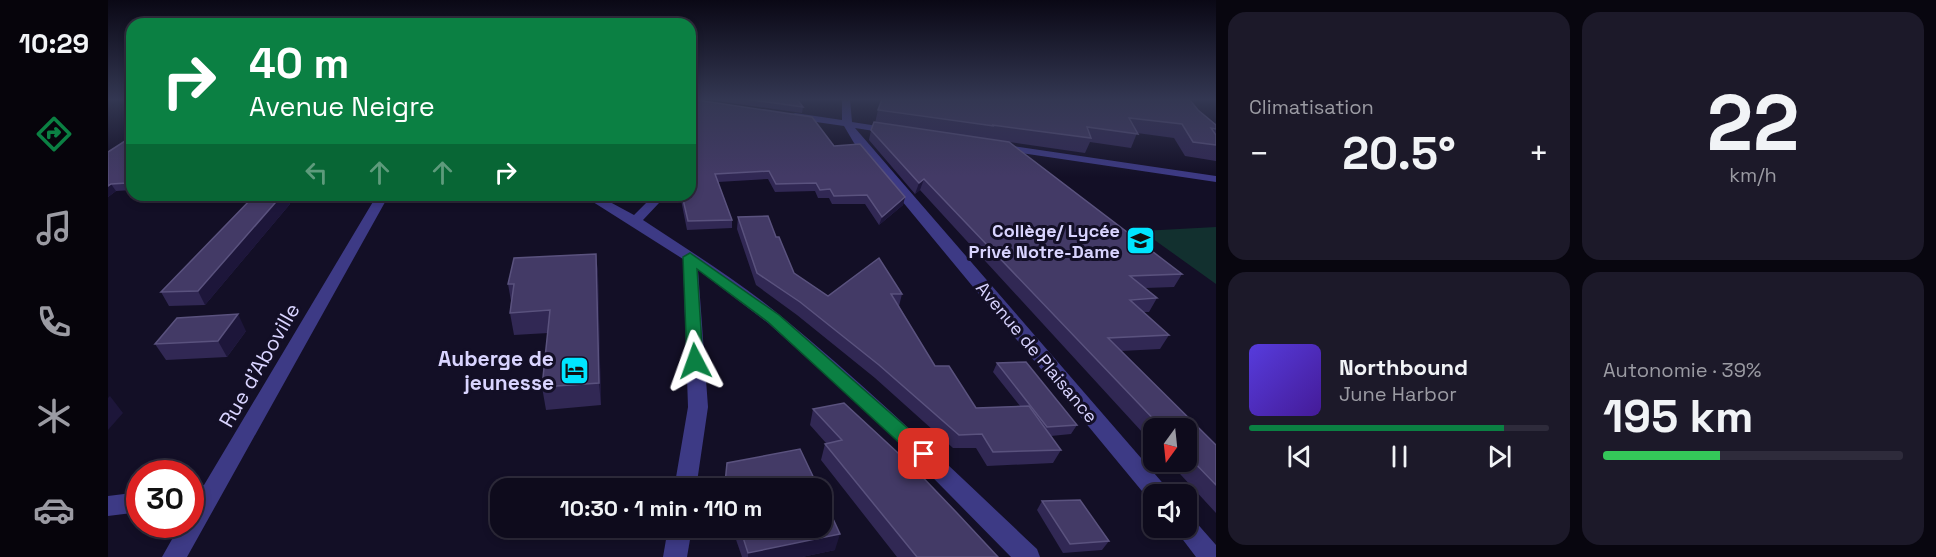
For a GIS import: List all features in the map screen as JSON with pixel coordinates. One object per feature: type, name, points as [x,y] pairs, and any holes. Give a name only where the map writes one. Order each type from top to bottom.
[{"type":"street","name":"Avenue de Plaisance","points":[[848,125],[858,141],[1149,484]]},
{"type":"street","points":[[854,125],[900,132]]},
{"type":"street","points":[[987,145],[1216,179]]},
{"type":"street","name":"Rue d'Aboville","points":[[204,488],[379,201]]},
{"type":"street","points":[[599,201],[635,221],[690,257],[774,319],[892,423],[1028,557]]},
{"type":"street","points":[[635,221],[653,201]]},
{"type":"street","points":[[687,478],[698,407],[690,257]]},
{"type":"street","points":[[108,506],[126,504]]},
{"type":"street","name":"Rue d'Aboville","points":[[174,557],[182,538]]},
{"type":"street","points":[[675,557],[678,538]]},
{"type":"street","points":[[1195,538],[1211,557]]},
{"type":"green space","points":[[1216,227],[1216,284],[1142,231]]},
{"type":"building","points":[[696,125],[818,125],[834,146],[860,144],[905,197],[882,217],[867,195],[834,196],[830,189],[820,190],[816,183],[776,184],[769,171],[715,174],[732,220],[688,221],[683,201],[696,201]]},
{"type":"building","points":[[873,125],[894,125],[1009,142],[1182,274],[1130,276],[1157,298],[1130,300],[1169,335],[1108,338],[1189,418],[1152,418],[924,179],[919,183],[871,130]]},
{"type":"building","points":[[987,125],[1133,125],[1138,134],[1087,127],[1091,138],[992,125],[994,126]]},
{"type":"building","points":[[1183,125],[1216,125],[1216,129],[1211,128],[1216,135],[1216,145],[1193,142]]},
{"type":"building","points":[[126,140],[126,183],[108,186],[108,152]]},
{"type":"building","points":[[249,201],[277,201],[198,291],[161,292]]},
{"type":"building","points":[[768,216],[794,273],[828,296],[879,258],[902,294],[891,294],[935,366],[949,366],[976,408],[1029,406],[1061,450],[993,452],[982,434],[959,435],[879,365],[800,302],[757,273],[738,217]]},
{"type":"building","points":[[596,254],[599,383],[542,387],[550,310],[510,313],[514,284],[508,284],[514,258]]},
{"type":"building","points":[[238,314],[218,341],[155,344],[177,318]]},
{"type":"building","points":[[1026,362],[1077,425],[1047,427],[997,363]]},
{"type":"building","points":[[844,403],[911,465],[998,557],[917,557],[825,444],[842,440],[813,409]]},
{"type":"building","points":[[1197,426],[1216,445],[1216,485],[1197,465]]},
{"type":"building","points":[[800,449],[814,478],[726,478],[727,463]]},
{"type":"building","points":[[1080,500],[1109,541],[1070,544],[1042,501]]},
{"type":"building","points":[[832,517],[840,534],[832,536]]},
{"type":"building","points":[[743,538],[821,538],[748,553]]},
{"type":"place","name":"Collège/ Lycée Privé Notre-Dame","points":[[1141,240]]},
{"type":"place","name":"Auberge de jeunesse","points":[[575,370]]},
{"type":"route","points":[[695,361],[690,257],[774,319],[924,454]]}]
